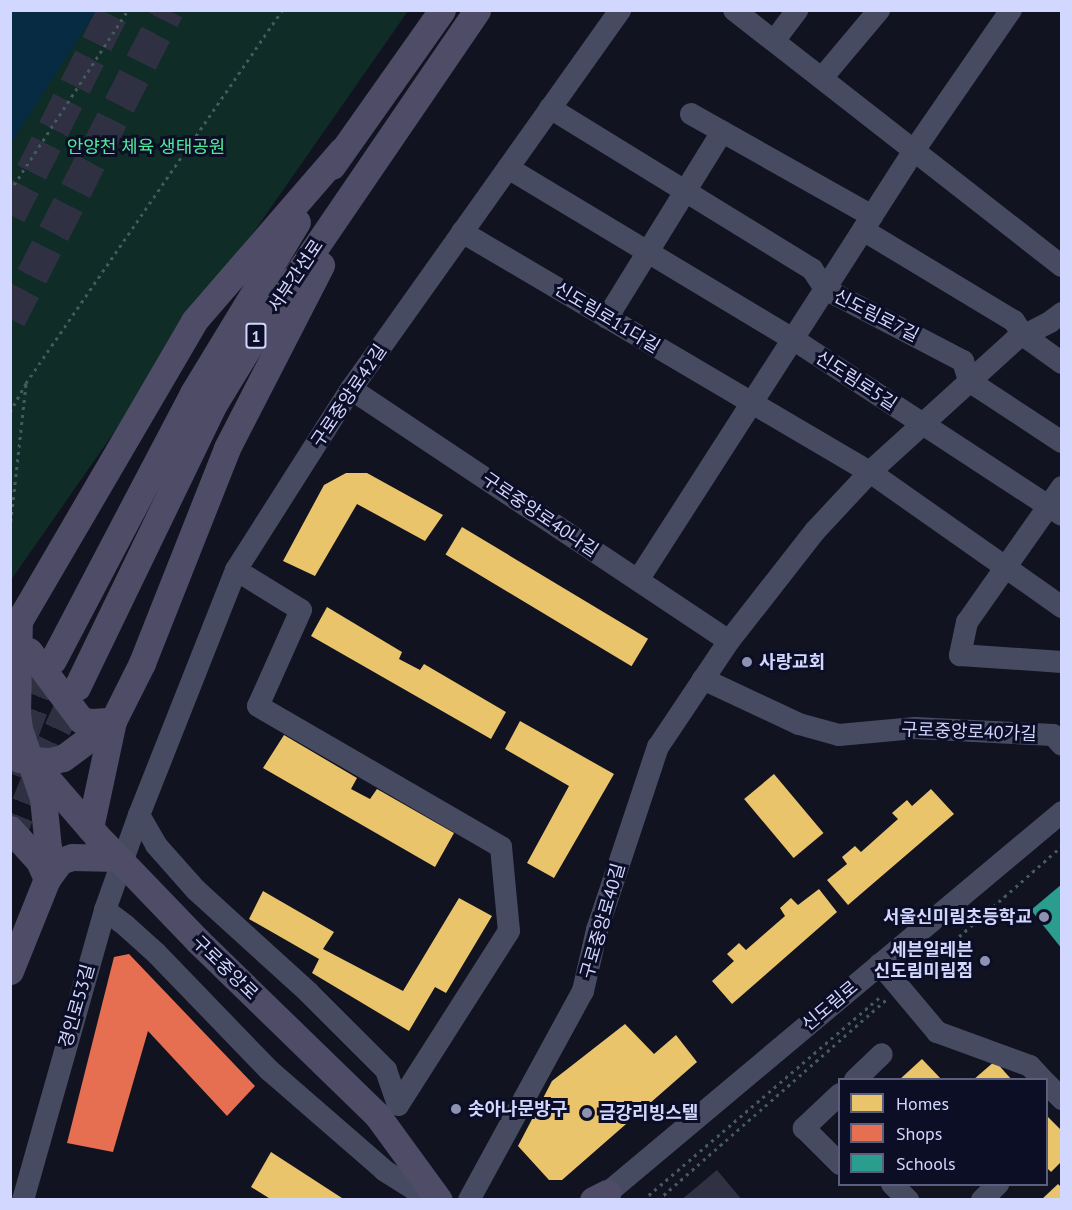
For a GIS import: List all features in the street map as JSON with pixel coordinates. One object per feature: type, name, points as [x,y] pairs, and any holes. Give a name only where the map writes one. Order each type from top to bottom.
[{"type":"main road","name":"서부간선로","points":[[53,660],[193,393],[342,150],[442,10]]},
{"type":"main road","name":"서부간선로","points":[[77,687],[214,404],[260,330],[477,10]]},
{"type":"main road","points":[[47,879],[46,819],[43,798],[20,759],[15,689],[15,625],[194,321],[342,150]]},
{"type":"main road","points":[[93,832],[113,721],[142,663],[227,448],[373,163]]},
{"type":"main road","points":[[15,625],[30,651],[81,720],[113,721]]},
{"type":"main road","points":[[20,759],[50,761],[63,758],[113,721]]},
{"type":"main road","name":"구로중앙로","points":[[10,736],[20,759],[198,941],[377,1115],[439,1200]]},
{"type":"main road","points":[[10,829],[39,861],[47,879]]},
{"type":"main road","points":[[10,971],[47,879],[60,861],[72,856],[117,858]]},
{"type":"street","name":"구로중앙로42길","points":[[139,815],[236,570],[351,389],[620,10]]},
{"type":"street","points":[[734,10],[1062,266]]},
{"type":"street","points":[[774,41],[796,10]]},
{"type":"street","points":[[822,78],[879,10]]},
{"type":"street","points":[[638,580],[1002,15]]},
{"type":"street","name":"신도림로7길","points":[[550,108],[812,269],[825,289],[963,361],[969,381],[1062,442]]},
{"type":"street","points":[[691,114],[867,223],[1014,321],[1023,335],[1062,363]]},
{"type":"street","points":[[607,318],[722,132]]},
{"type":"street","name":"신도림로5길","points":[[508,168],[793,339],[1055,510]]},
{"type":"street","name":"신도림로11다길","points":[[462,232],[870,472],[1004,569],[1062,607]]},
{"type":"street","name":"구로중앙로40길","points":[[469,1200],[583,991],[597,930],[658,747],[729,640],[815,531],[870,472],[1015,340],[1050,322],[1062,312]]},
{"type":"street","name":"구로중앙로40나길","points":[[351,389],[729,640]]},
{"type":"street","points":[[1062,487],[1055,510],[1004,569],[967,622],[960,655],[1062,662]]},
{"type":"street","points":[[139,815],[156,845],[196,890],[309,993],[386,1070],[398,1105],[509,931],[501,847],[258,706],[301,610],[236,570]]},
{"type":"street","name":"구로중앙로40가길","points":[[703,679],[799,724],[839,735],[915,728],[1059,734]]},
{"type":"street","name":"신도림로","points":[[601,1198],[1062,812]]},
{"type":"street","name":"경인로53길","points":[[24,1200],[105,910],[139,815]]},
{"type":"street","points":[[105,910],[156,953],[269,1070],[385,1171],[431,1200]]},
{"type":"street","points":[[880,964],[937,1032],[1030,1066],[1041,1078]]},
{"type":"street","points":[[857,1078],[882,1054]]},
{"type":"street","points":[[1048,1084],[1062,1099]]},
{"type":"street","points":[[838,1096],[804,1128],[838,1162]]},
{"type":"street","points":[[982,1200],[997,1186]]},
{"type":"path","points":[[10,191],[128,10]]},
{"type":"path","points":[[10,412],[26,383],[282,10]]},
{"type":"path","points":[[10,529],[26,383]]},
{"type":"path","points":[[643,1200],[1062,846]]},
{"type":"path","points":[[658,1200],[898,986]]},
{"type":"green space","name":"안양천 체육 생태공원","points":[[11,11],[408,11],[11,580]]},
{"type":"water","points":[[10,11],[96,11],[11,143]]},
{"type":"building: Homes","points":[[346,473],[367,473],[443,515],[425,541],[357,504],[315,576],[283,561],[324,485]]},
{"type":"building: Homes","points":[[462,527],[648,639],[632,666],[446,554]]},
{"type":"building: Homes","points":[[327,607],[402,652],[399,659],[420,670],[424,664],[506,712],[491,739],[311,636]]},
{"type":"building: Homes","points":[[520,721],[614,774],[554,878],[527,863],[569,786],[505,749]]},
{"type":"building: Homes","points":[[284,735],[357,778],[351,789],[370,799],[377,789],[454,833],[435,867],[263,768]]},
{"type":"building: Homes","points":[[774,774],[823,833],[794,858],[744,799]]},
{"type":"building: Homes","points":[[931,789],[954,814],[848,905],[827,880],[847,864],[842,857],[855,846],[861,852],[898,819],[892,813],[907,800],[912,806]]},
{"type":"building: Homes","points":[[819,889],[837,912],[732,1004],[712,981],[734,961],[727,954],[739,943],[746,950],[785,916],[780,908],[791,898],[798,905]]},
{"type":"building: Homes","points":[[263,891],[334,932],[323,949],[403,991],[459,898],[492,916],[446,993],[435,987],[409,1031],[312,973],[319,959],[249,919]]},
{"type":"building: Homes","name":"금강리빙스텔","points":[[625,1024],[654,1054],[676,1035],[697,1062],[562,1180],[549,1180],[518,1146],[552,1081]]},
{"type":"building: Homes","points":[[922,1059],[940,1078],[901,1078]]},
{"type":"building: Homes","points":[[995,1061],[1010,1078],[975,1078]]},
{"type":"building: Homes","points":[[1048,1117],[1062,1131],[1062,1161],[1051,1172],[1048,1169]]},
{"type":"building: Homes","points":[[271,1152],[345,1200],[272,1200],[251,1187]]},
{"type":"building: Homes","points":[[1058,1184],[1062,1188],[1062,1200],[1041,1200]]},
{"type":"building: Shops","points":[[129,954],[255,1086],[227,1116],[148,1031],[113,1152],[67,1143],[114,957]]},
{"type":"building: Schools","points":[[1062,884],[1062,949],[1031,910]]},
{"type":"building: Other","points":[[717,1170],[742,1200],[681,1200]]},
{"type":"tunnel","points":[[10,215],[114,10]]},
{"type":"tunnel","points":[[10,319],[168,10]]},
{"type":"tunnel","points":[[10,773],[53,660]]},
{"type":"tunnel","points":[[10,841],[40,766],[77,687]]},
{"type":"place","name":"사랑교회","points":[[747,662]]},
{"type":"place","name":"서울신미림초등학교","points":[[1044,917]]},
{"type":"place","name":"세븐일레븐 신도림미림점","points":[[985,961]]},
{"type":"place","name":"솟아나문방구","points":[[456,1109]]},
{"type":"place","name":"금강리빙스텔","points":[[587,1113]]}]
